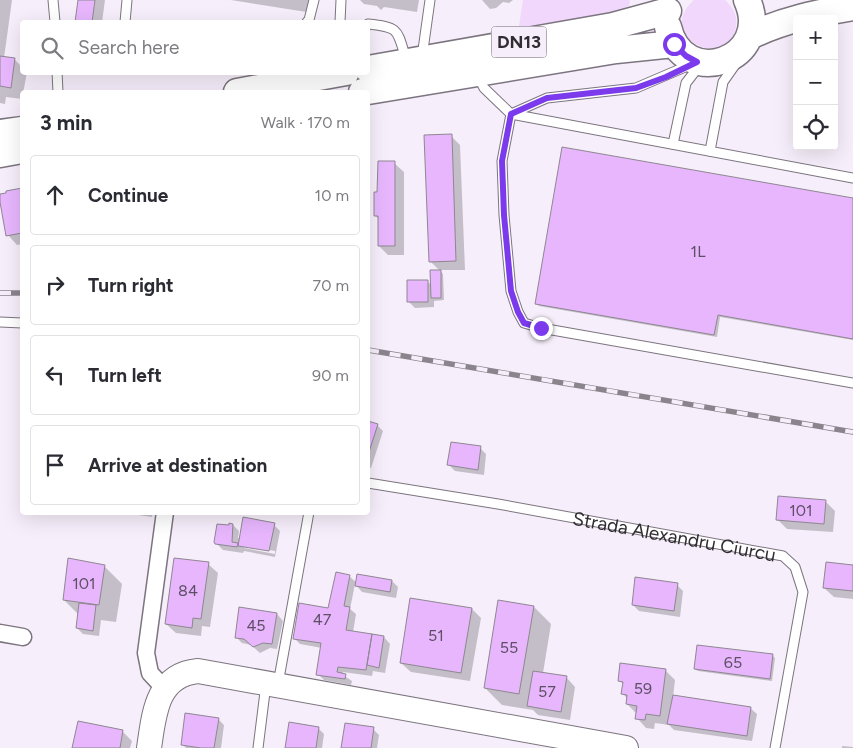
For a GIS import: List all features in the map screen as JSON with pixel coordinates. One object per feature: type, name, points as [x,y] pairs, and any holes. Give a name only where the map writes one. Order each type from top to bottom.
[{"type":"main road","points":[[747,0],[752,21],[748,40]]},
{"type":"main road","name":"DN13","points":[[370,69],[613,26],[668,5],[668,28],[674,44],[616,50],[370,91]]},
{"type":"main road","points":[[674,44],[686,56],[700,62],[712,63],[730,58],[748,40],[767,28],[807,16],[853,7]]},
{"type":"main road","points":[[243,90],[263,83],[326,75]]},
{"type":"main road","points":[[0,133],[20,130]]},
{"type":"main road","points":[[0,154],[20,150]]},
{"type":"street","points":[[164,688],[150,673],[146,653],[165,515]]},
{"type":"street","points":[[0,633],[23,637]]},
{"type":"street","points":[[149,748],[158,701],[164,688],[175,678],[188,672],[198,671],[626,748]]},
{"type":"lane","points":[[52,0],[55,20]]},
{"type":"lane","points":[[125,20],[127,0]]},
{"type":"lane","points":[[309,20],[314,0]]},
{"type":"lane","points":[[340,20],[341,0]]},
{"type":"lane","points":[[414,60],[430,0]]},
{"type":"lane","points":[[370,24],[390,27],[395,30],[414,60]]},
{"type":"lane","points":[[710,151],[723,82],[737,63],[748,40]]},
{"type":"lane","points":[[511,114],[547,98],[636,88],[700,62]]},
{"type":"lane","points":[[672,144],[686,83],[700,62]]},
{"type":"lane","points":[[477,73],[484,88],[511,114],[853,178]]},
{"type":"lane","points":[[57,75],[58,90]]},
{"type":"lane","points":[[511,114],[502,161],[504,215],[511,291],[524,323],[541,328],[853,383]]},
{"type":"lane","points":[[0,322],[20,323]]},
{"type":"lane","name":"Strada Alexandru Ciurcu","points":[[370,483],[498,504],[784,556],[795,567],[803,592],[775,748]]},
{"type":"lane","points":[[258,748],[308,515]]},
{"type":"shaded area","points":[[523,0],[630,0],[629,6],[619,10],[518,32]]},
{"type":"shaded area","points":[[694,0],[725,0],[733,9],[736,27],[730,41],[720,48],[708,48],[696,44],[687,36],[682,26],[684,13]]},
{"type":"building","points":[[78,0],[95,0],[92,20],[75,20]]},
{"type":"building","points":[[0,56],[15,58],[11,88],[0,86]]},
{"type":"building","points":[[452,134],[456,261],[429,262],[424,135]]},
{"type":"building","points":[[562,147],[853,198],[853,339],[718,315],[714,335],[535,304]]},
{"type":"building","points":[[378,161],[395,161],[395,246],[378,246],[378,216],[374,216],[374,192],[377,192]]},
{"type":"building","points":[[20,188],[20,233],[6,236],[0,194],[6,193],[6,191]]},
{"type":"building","points":[[430,270],[441,270],[441,298],[431,298]]},
{"type":"building","points":[[407,280],[428,280],[428,302],[407,302]]},
{"type":"building","points":[[370,422],[378,424],[370,449]]},
{"type":"building","points":[[451,442],[481,446],[478,470],[447,465]]},
{"type":"building","points":[[778,496],[826,500],[824,524],[776,520]]},
{"type":"building","points":[[243,517],[275,523],[269,551],[238,546]]},
{"type":"building","points":[[229,523],[233,524],[232,542],[238,543],[237,547],[215,544],[214,542],[217,524],[229,525]]},
{"type":"building","points":[[68,558],[105,565],[99,605],[63,600]]},
{"type":"building","points":[[174,558],[209,562],[201,619],[193,618],[192,628],[165,624]]},
{"type":"building","points":[[826,562],[853,565],[853,591],[823,588]]},
{"type":"building","points":[[336,572],[350,575],[344,606],[350,607],[346,630],[372,634],[366,670],[338,667],[337,672],[346,674],[345,679],[316,675],[321,643],[293,639],[299,603],[328,608]]},
{"type":"building","points":[[357,574],[392,580],[390,592],[355,586]]},
{"type":"building","points":[[635,577],[678,583],[674,611],[632,605]]},
{"type":"building","points":[[410,598],[472,608],[461,673],[400,663]]},
{"type":"building","points":[[498,600],[534,606],[519,694],[484,688]]},
{"type":"building","points":[[79,603],[96,605],[93,631],[76,628]]},
{"type":"building","points":[[239,607],[277,613],[272,644],[263,643],[253,647],[244,639],[235,638]]},
{"type":"building","points":[[372,634],[384,636],[379,668],[367,665]]},
{"type":"building","points":[[697,645],[773,654],[770,679],[694,669]]},
{"type":"building","points":[[620,663],[666,669],[660,716],[646,714],[645,720],[635,719],[637,706],[626,704],[627,695],[621,694],[623,682],[618,681]]},
{"type":"building","points":[[533,671],[567,676],[561,712],[527,706]]},
{"type":"building","points":[[673,695],[751,707],[747,736],[667,724]]},
{"type":"building","points":[[185,713],[219,718],[214,748],[181,745]]},
{"type":"building","points":[[78,721],[123,730],[120,748],[72,748]]},
{"type":"building","points":[[289,722],[319,727],[316,748],[285,748]]},
{"type":"building","points":[[345,723],[374,727],[371,748],[341,748]]},
{"type":"railway","points":[[0,293],[20,293]]},
{"type":"railway","points":[[370,350],[853,432]]},
{"type":"route","points":[[541,328],[524,323],[511,291],[504,215],[502,161],[511,114],[547,98],[636,88],[666,77],[697,62],[679,51],[674,44]]}]
